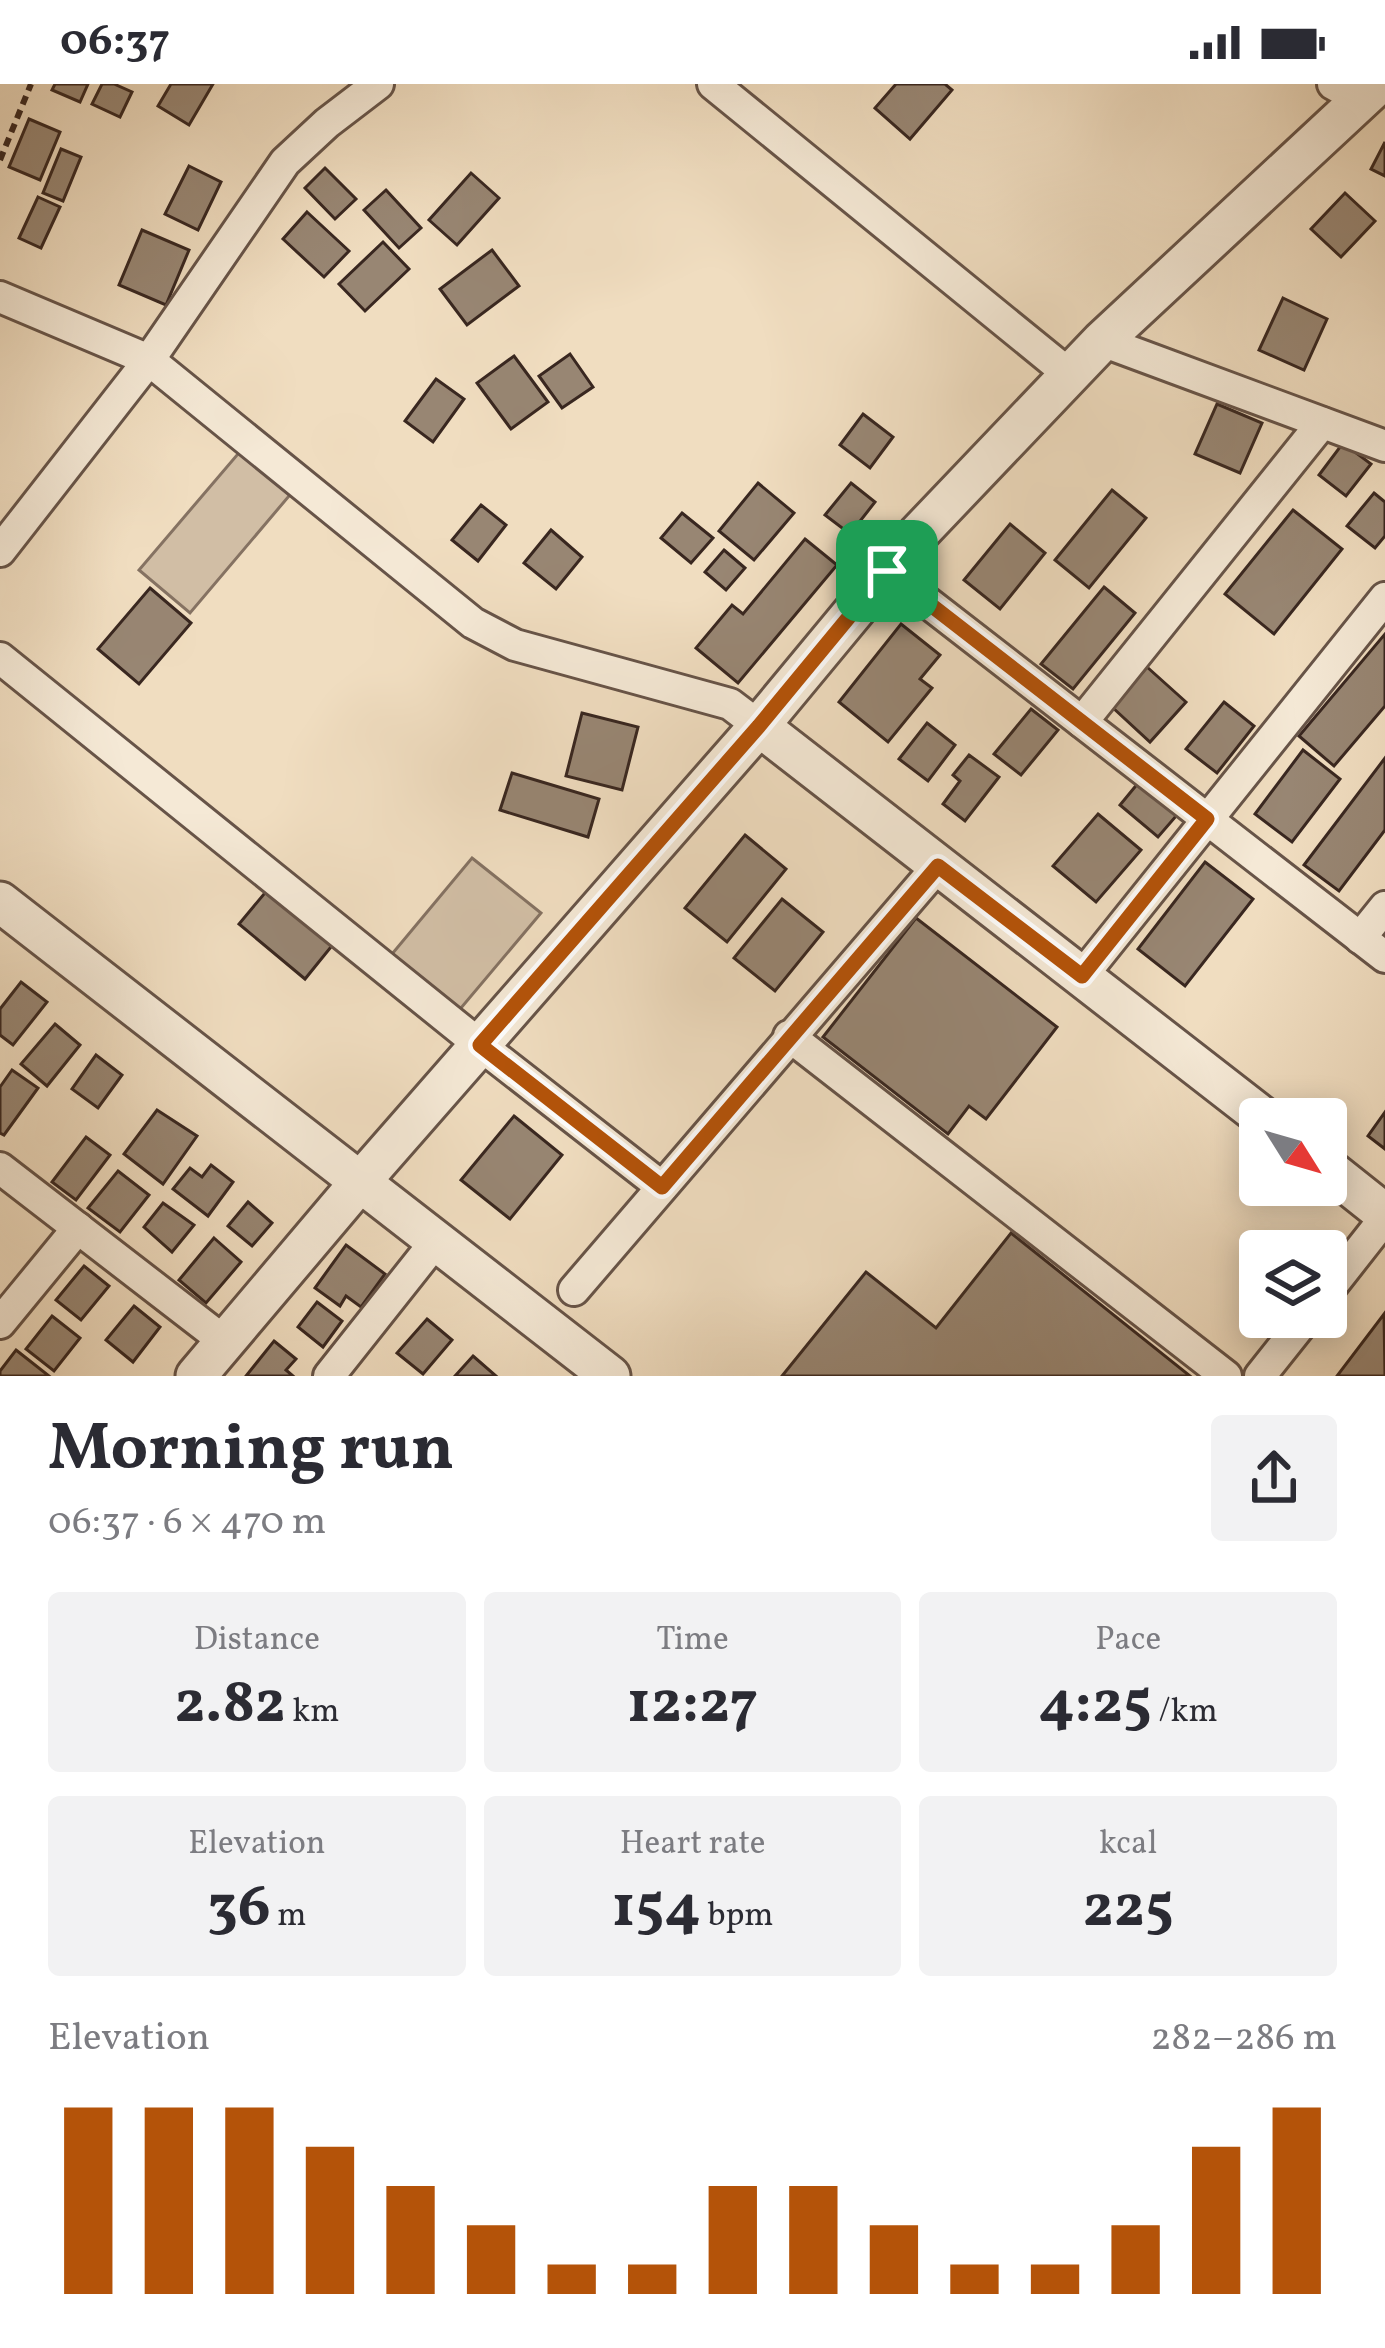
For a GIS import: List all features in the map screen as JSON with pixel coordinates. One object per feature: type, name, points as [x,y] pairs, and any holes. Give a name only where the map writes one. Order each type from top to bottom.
[{"type":"street","points":[[0,551],[149,360],[285,162],[378,84]]},
{"type":"street","points":[[713,84],[1070,375]]},
{"type":"street","points":[[196,1376],[759,726],[918,534],[1102,341],[1358,89]]},
{"type":"street","points":[[0,297],[149,360],[473,623],[515,645],[730,704],[1239,1099]]},
{"type":"street","points":[[1102,341],[1385,446]]},
{"type":"street","points":[[1082,722],[1322,423]]},
{"type":"street","points":[[887,571],[1373,947],[1385,907]]},
{"type":"street","points":[[1082,976],[1385,598]]},
{"type":"street","points":[[0,658],[662,1187]]},
{"type":"street","points":[[574,1290],[938,866]]},
{"type":"street","points":[[0,902],[610,1376]]},
{"type":"street","points":[[790,1036],[1226,1376]]},
{"type":"street","points":[[0,1168],[224,1341]]},
{"type":"street","points":[[1347,1184],[1385,1216],[1347,1266]]},
{"type":"street","points":[[0,1323],[78,1228]]},
{"type":"street","points":[[328,1376],[436,1241]]},
{"type":"street","points":[[1260,1376],[1290,1338]]},
{"type":"path","points":[[0,160],[31,84]]},
{"type":"shaded area","points":[[249,441],[300,483],[190,613],[139,570]]},
{"type":"shaded area","points":[[472,858],[541,913],[450,1021],[382,966]]},
{"type":"building","points":[[55,84],[88,84],[80,102],[52,90]]},
{"type":"building","points":[[102,84],[132,92],[120,117],[92,104]]},
{"type":"building","points":[[171,84],[213,84],[189,125],[158,106]]},
{"type":"building","points":[[896,84],[945,84],[952,90],[910,139],[875,108]]},
{"type":"building","points":[[29,119],[60,132],[40,180],[9,167]]},
{"type":"building","points":[[1385,142],[1385,176],[1371,169]]},
{"type":"building","points":[[61,149],[81,157],[63,201],[43,193]]},
{"type":"building","points":[[189,166],[221,182],[198,230],[165,214]]},
{"type":"building","points":[[325,168],[356,199],[335,219],[305,188]]},
{"type":"building","points":[[471,173],[499,198],[457,245],[429,220]]},
{"type":"building","points":[[386,190],[421,228],[399,248],[364,210]]},
{"type":"building","points":[[1345,193],[1375,221],[1341,257],[1311,229]]},
{"type":"building","points":[[38,197],[60,207],[41,248],[19,238]]},
{"type":"building","points":[[307,212],[349,251],[324,277],[283,239]]},
{"type":"building","points":[[142,230],[189,250],[166,305],[119,285]]},
{"type":"building","points":[[383,242],[409,269],[365,311],[339,284]]},
{"type":"building","points":[[492,250],[519,286],[467,325],[440,289]]},
{"type":"building","points":[[1283,298],[1327,319],[1304,370],[1259,350]]},
{"type":"building","points":[[570,354],[593,387],[562,408],[539,376]]},
{"type":"building","points":[[514,356],[548,402],[511,429],[477,383]]},
{"type":"building","points":[[436,379],[464,399],[433,442],[405,421]]},
{"type":"building","points":[[1217,404],[1262,423],[1240,473],[1195,454]]},
{"type":"building","points":[[863,414],[893,437],[870,468],[840,445]]},
{"type":"building","points":[[1343,443],[1371,464],[1346,496],[1319,475]]},
{"type":"building","points":[[758,483],[794,513],[754,560],[719,531]]},
{"type":"building","points":[[851,483],[875,502],[850,534],[825,515]]},
{"type":"building","points":[[1112,490],[1146,518],[1089,588],[1055,560]]},
{"type":"building","points":[[1374,493],[1385,502],[1385,536],[1375,548],[1347,526]]},
{"type":"building","points":[[481,505],[506,525],[478,561],[452,540]]},
{"type":"building","points":[[1293,510],[1342,549],[1274,634],[1225,594]]},
{"type":"building","points":[[682,513],[713,538],[691,563],[661,538]]},
{"type":"building","points":[[1010,524],[1045,553],[1000,609],[964,580]]},
{"type":"building","points":[[551,530],[582,557],[556,589],[524,563]]},
{"type":"building","points":[[805,539],[837,565],[738,683],[696,648],[732,605],[743,614]]},
{"type":"building","points":[[724,550],[745,568],[726,590],[705,572]]},
{"type":"building","points":[[1104,587],[1135,613],[1073,689],[1041,664]]},
{"type":"building","points":[[150,588],[191,623],[139,684],[98,649]]},
{"type":"building","points":[[901,624],[940,655],[920,679],[932,688],[888,742],[839,702]]},
{"type":"building","points":[[1385,634],[1385,706],[1334,766],[1299,736]]},
{"type":"building","points":[[1147,667],[1186,702],[1150,742],[1112,707]]},
{"type":"building","points":[[1224,702],[1254,726],[1217,773],[1186,749]]},
{"type":"building","points":[[1031,709],[1058,730],[1021,775],[994,754]]},
{"type":"building","points":[[582,713],[638,727],[622,790],[566,776]]},
{"type":"building","points":[[927,723],[955,745],[928,781],[899,759]]},
{"type":"building","points":[[1303,750],[1340,779],[1292,842],[1255,814]]},
{"type":"building","points":[[969,755],[999,777],[965,821],[943,804],[960,781],[953,775]]},
{"type":"building","points":[[1385,758],[1385,830],[1339,891],[1304,865]]},
{"type":"building","points":[[512,773],[599,799],[588,837],[500,810]]},
{"type":"building","points":[[1139,782],[1177,815],[1158,837],[1120,805]]},
{"type":"building","points":[[1098,814],[1141,850],[1096,902],[1053,866]]},
{"type":"building","points":[[745,835],[786,869],[727,942],[685,908]]},
{"type":"building","points":[[1205,862],[1253,899],[1185,986],[1138,949]]},
{"type":"building","points":[[269,888],[335,942],[305,979],[239,924]]},
{"type":"building","points":[[782,899],[823,932],[775,991],[734,958]]},
{"type":"building","points":[[916,918],[1057,1027],[986,1119],[969,1106],[948,1134],[823,1037]]},
{"type":"building","points":[[21,982],[47,1002],[13,1045],[0,1035],[0,1009]]},
{"type":"building","points":[[55,1024],[80,1045],[47,1086],[21,1064]]},
{"type":"building","points":[[96,1055],[122,1075],[98,1108],[72,1089]]},
{"type":"building","points":[[12,1070],[38,1088],[4,1135],[0,1133],[0,1087]]},
{"type":"building","points":[[157,1110],[197,1136],[163,1184],[124,1154]]},
{"type":"building","points":[[1385,1112],[1385,1149],[1368,1136]]},
{"type":"building","points":[[514,1116],[562,1155],[510,1219],[461,1180]]},
{"type":"building","points":[[86,1137],[110,1155],[76,1200],[52,1182]]},
{"type":"building","points":[[211,1165],[233,1182],[208,1216],[173,1189],[190,1168],[202,1177]]},
{"type":"building","points":[[118,1171],[149,1195],[120,1232],[88,1208]]},
{"type":"building","points":[[248,1202],[272,1223],[252,1246],[228,1226]]},
{"type":"building","points":[[163,1203],[194,1225],[172,1252],[144,1227]]},
{"type":"building","points":[[1011,1233],[1190,1376],[782,1376],[866,1272],[936,1328]]},
{"type":"building","points":[[214,1238],[241,1262],[206,1303],[179,1280]]},
{"type":"building","points":[[346,1245],[385,1274],[361,1307],[346,1296],[340,1306],[315,1288]]},
{"type":"building","points":[[84,1266],[109,1286],[81,1320],[56,1300]]},
{"type":"building","points":[[317,1302],[342,1321],[323,1347],[298,1327]]},
{"type":"building","points":[[134,1306],[160,1327],[133,1362],[106,1340]]},
{"type":"building","points":[[1384,1314],[1385,1376],[1337,1376]]},
{"type":"building","points":[[52,1316],[80,1338],[54,1371],[26,1349]]},
{"type":"building","points":[[427,1319],[452,1340],[423,1374],[397,1353]]},
{"type":"building","points":[[274,1341],[296,1359],[286,1370],[293,1376],[246,1376]]},
{"type":"building","points":[[16,1350],[49,1376],[0,1376]]},
{"type":"building","points":[[473,1356],[496,1376],[455,1376]]},
{"type":"route","points":[[887,571],[1207,819],[1082,976],[938,866],[662,1187],[480,1045],[759,726],[887,571]]}]
